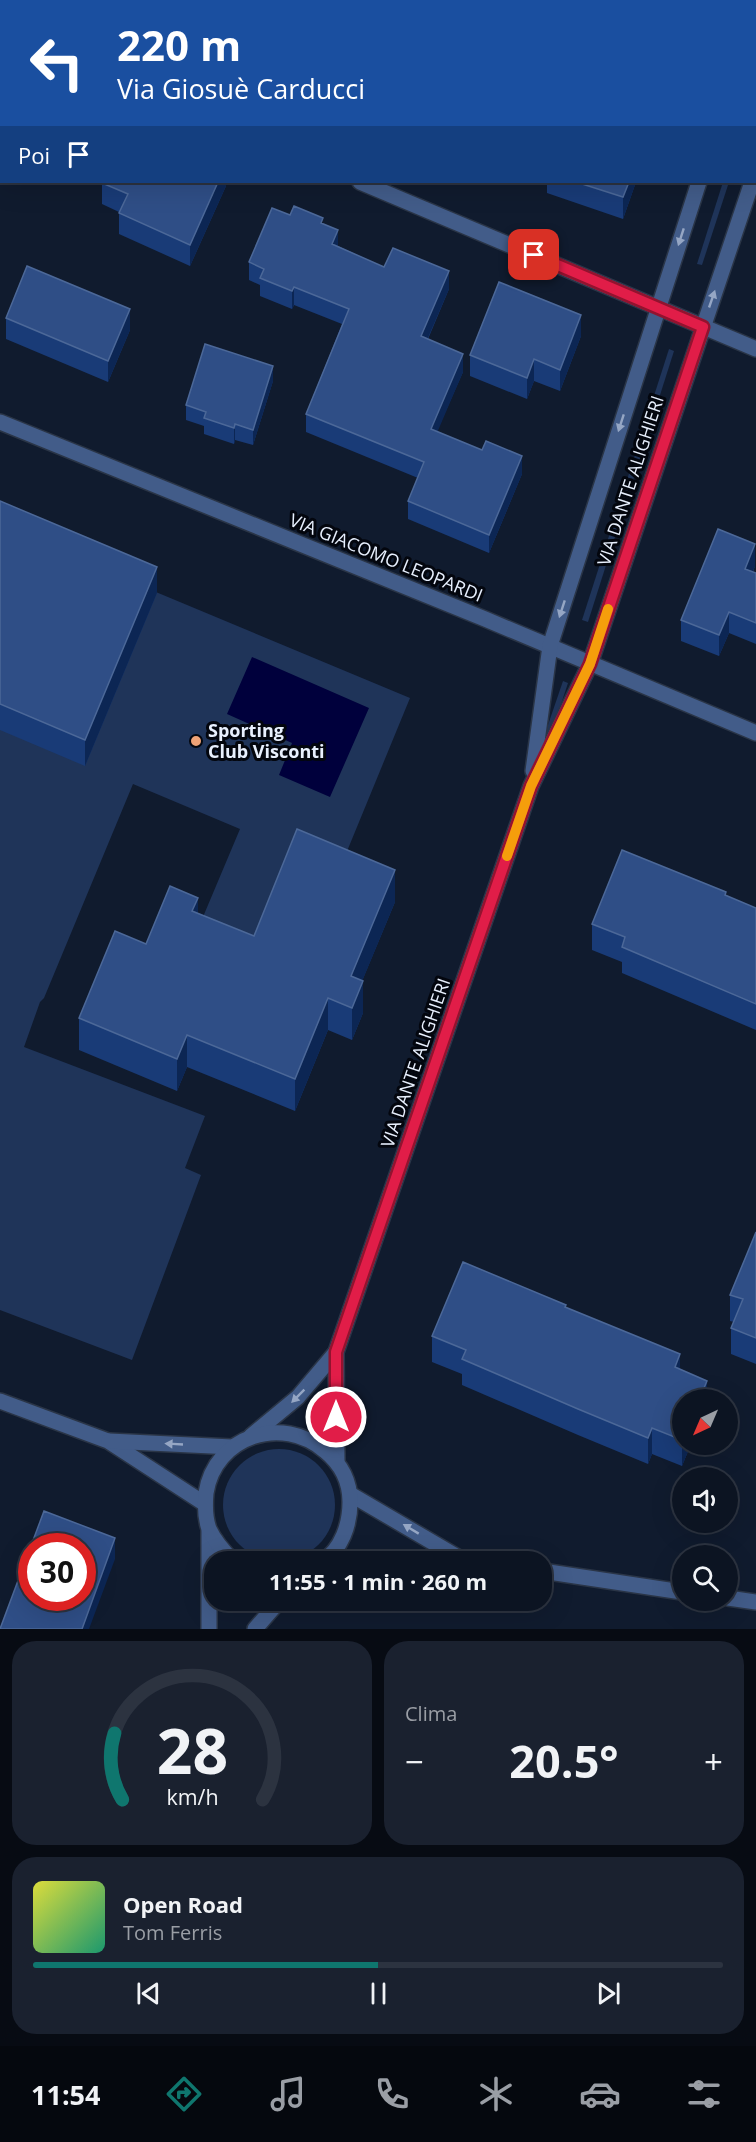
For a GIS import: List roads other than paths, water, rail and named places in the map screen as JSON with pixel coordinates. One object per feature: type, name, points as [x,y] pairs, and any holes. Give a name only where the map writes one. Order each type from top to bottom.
[{"type":"street","points":[[362,183],[756,349]]},
{"type":"street","name":"VIA DANTE ALIGHIERI","points":[[531,786],[550,646],[699,183]]},
{"type":"street","name":"VIA DANTE ALIGHIERI","points":[[337,1461],[336,1352],[531,786],[590,664],[752,183]]},
{"type":"street","name":"VIA GIACOMO LEOPARDI","points":[[0,422],[550,646],[756,733]]},
{"type":"street","name":"VIA DANTE ALIGHIERI","points":[[250,1436],[298,1397],[336,1352]]},
{"type":"street","points":[[0,1401],[108,1441],[205,1504]]},
{"type":"street","points":[[209,1629],[209,1528],[205,1504],[208,1483],[217,1463],[232,1447],[250,1436],[282,1431],[313,1440],[337,1461],[346,1477],[350,1494],[350,1512],[346,1530],[333,1551]]},
{"type":"street","points":[[108,1441],[232,1447]]},
{"type":"street","points":[[350,1494],[447,1551]]},
{"type":"street","points":[[209,1528],[223,1551]]},
{"type":"street","points":[[552,1572],[672,1590]]},
{"type":"street","points":[[738,1599],[756,1602]]},
{"type":"street","points":[[255,1629],[271,1611]]},
{"type":"place","name":"Sporting Club Visconti","points":[[196,741]]}]
